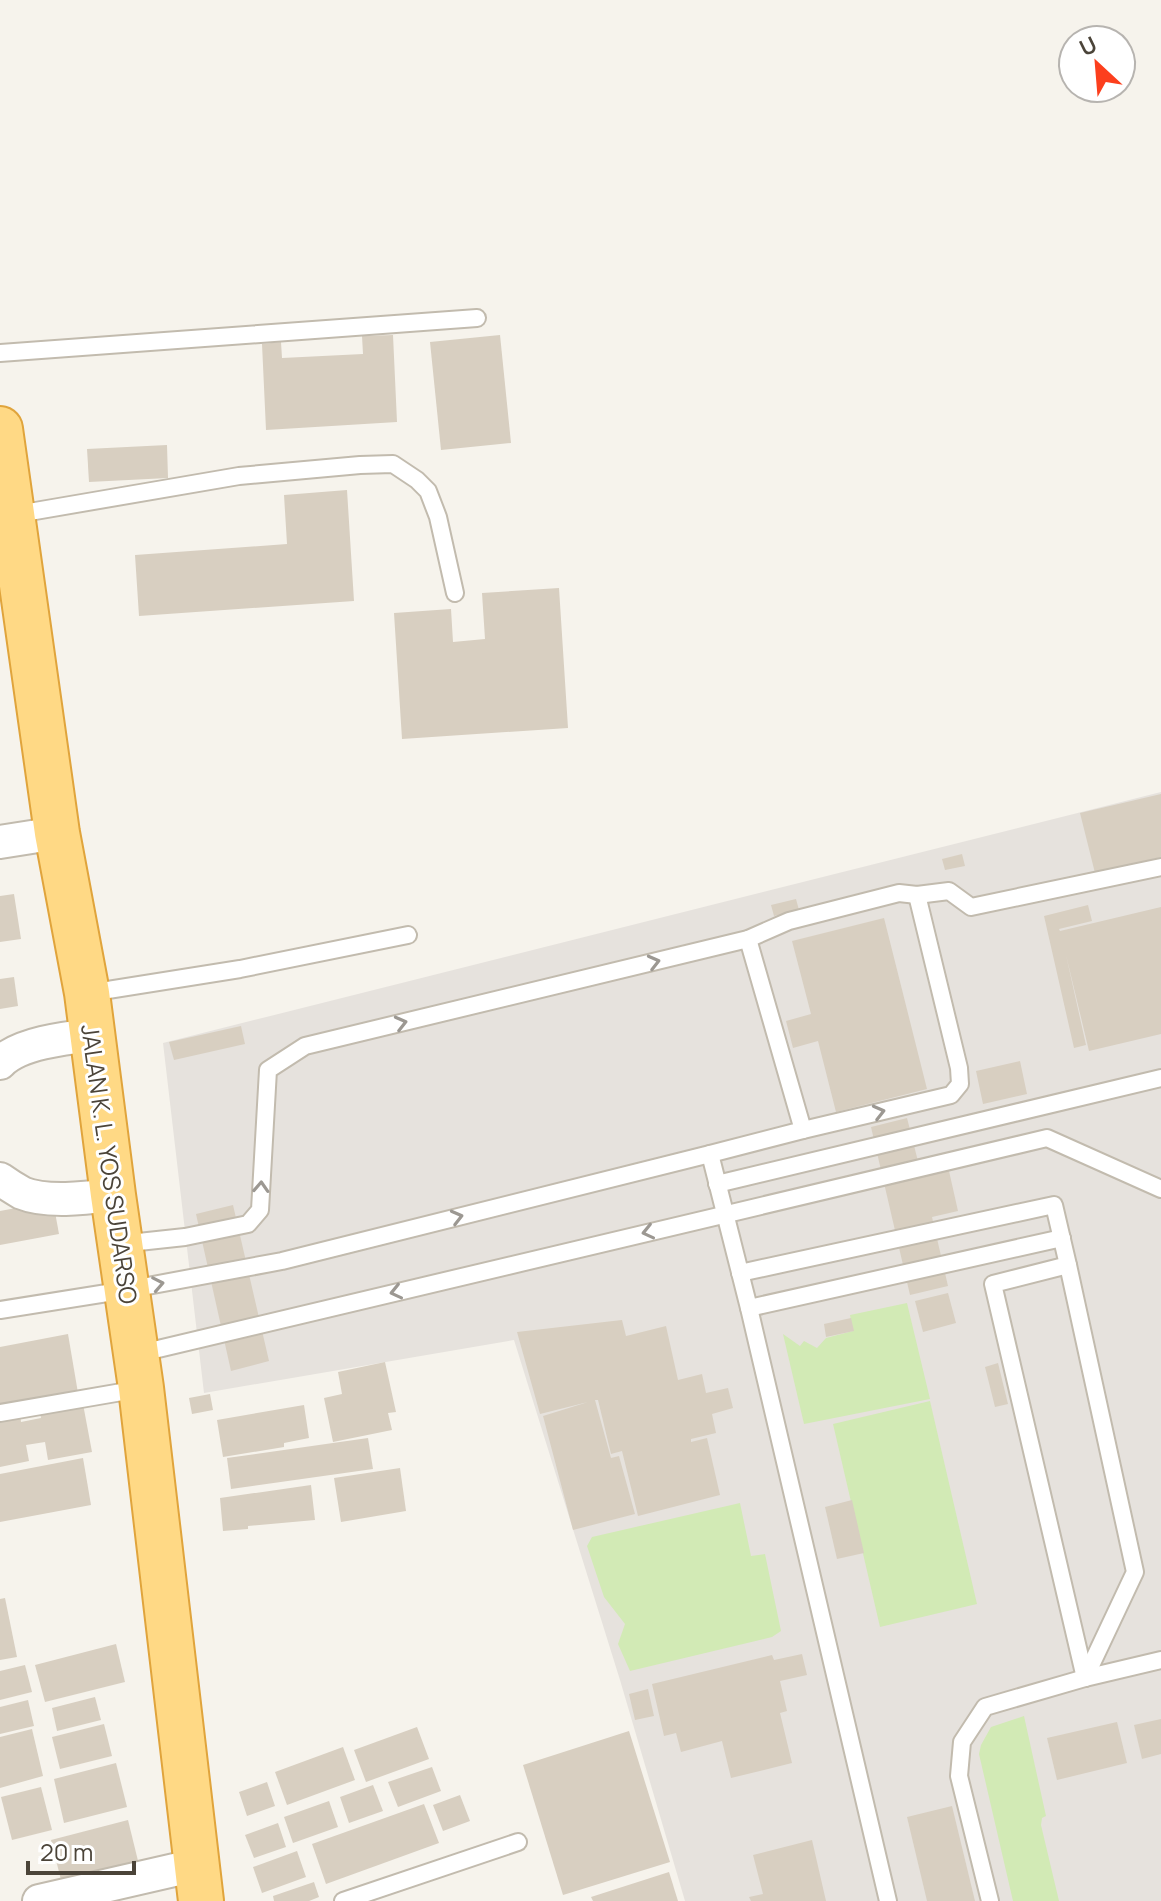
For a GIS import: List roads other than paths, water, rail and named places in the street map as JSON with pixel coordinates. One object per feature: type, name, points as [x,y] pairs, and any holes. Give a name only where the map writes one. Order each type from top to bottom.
[{"type":"highway","name":"JALAN K. L. YOS SUDARSO","points":[[0,429],[57,833],[90,1014],[138,1371],[198,1883]]},
{"type":"street","points":[[0,842],[57,833]]},
{"type":"street","points":[[0,1063],[4,1058],[33,1046],[60,1039],[90,1014]]},
{"type":"street","points":[[0,1179],[24,1194],[78,1199],[113,1195]]},
{"type":"street","points":[[39,1901],[198,1883]]},
{"type":"lane","points":[[0,353],[477,318]]},
{"type":"lane","points":[[11,515],[239,476],[393,464],[428,491],[438,517],[455,593]]},
{"type":"lane","points":[[120,1244],[185,1237],[248,1224],[260,1210],[268,1070],[305,1046],[748,939],[789,921],[899,893],[917,895],[949,891],[971,907],[1161,867]]},
{"type":"lane","points":[[0,1310],[282,1261],[951,1095],[960,1084],[959,1068],[917,895]]},
{"type":"lane","points":[[90,1014],[240,969],[408,935]]},
{"type":"lane","points":[[748,939],[803,1130]]},
{"type":"lane","points":[[717,1184],[1161,1078]]},
{"type":"lane","points":[[0,1413],[138,1371],[724,1214],[1047,1138],[1161,1189]]},
{"type":"lane","points":[[710,1154],[888,1901]]},
{"type":"lane","points":[[740,1273],[1054,1205],[1135,1572],[1085,1678]]},
{"type":"lane","points":[[749,1308],[1062,1238]]},
{"type":"lane","points":[[1068,1265],[993,1284],[1085,1678]]},
{"type":"lane","points":[[990,1901],[959,1776],[962,1742],[985,1707],[1161,1660]]},
{"type":"lane","points":[[343,1901],[518,1842]]}]
